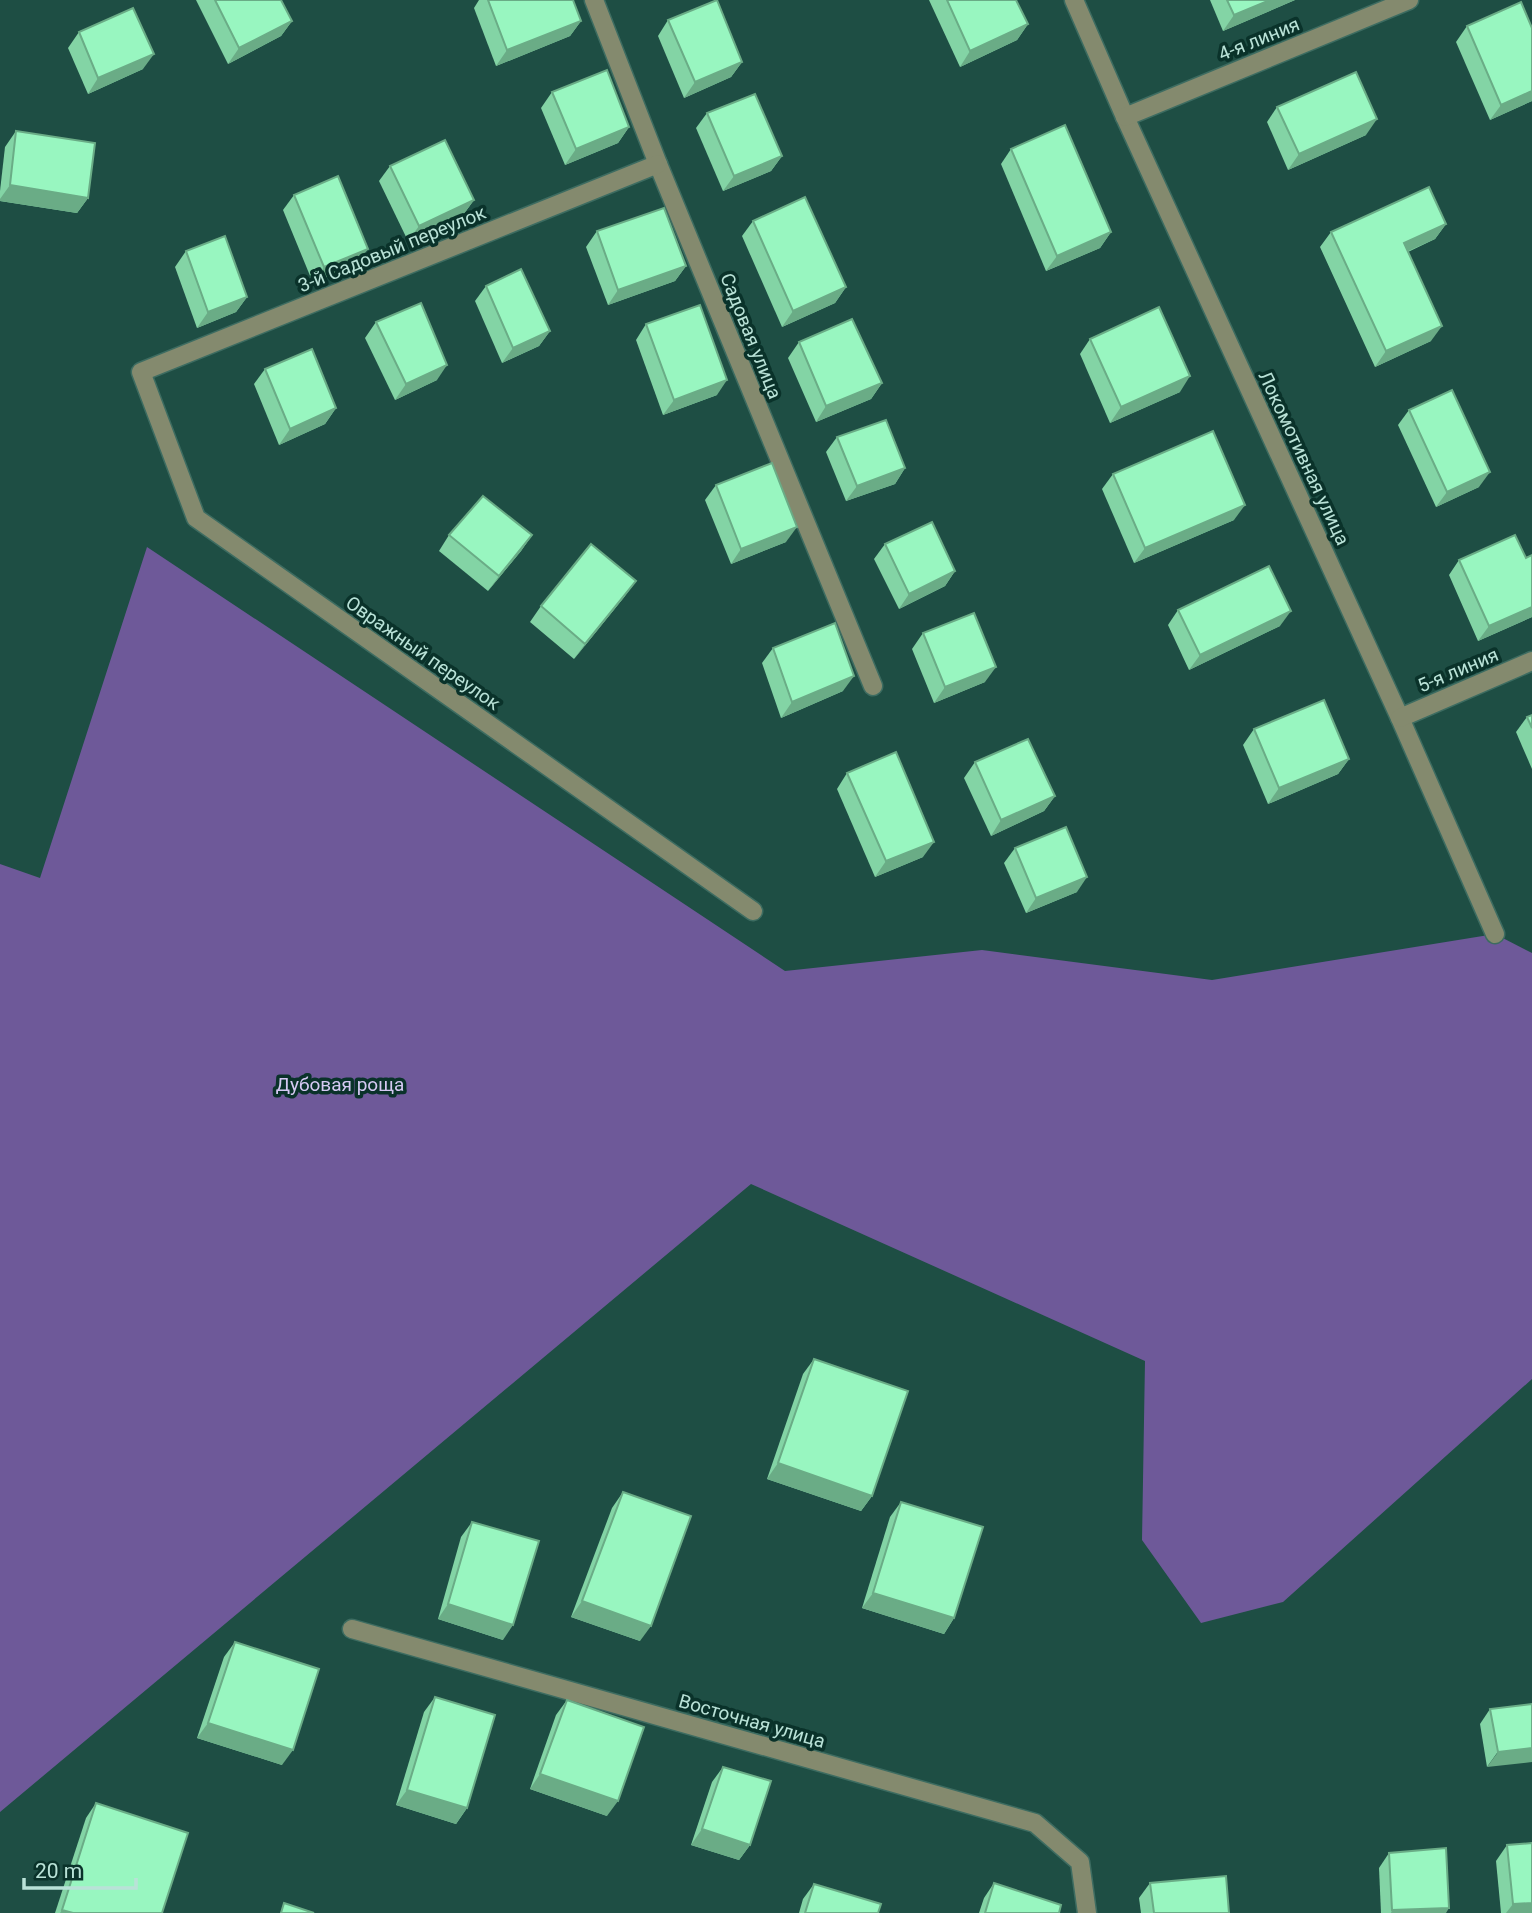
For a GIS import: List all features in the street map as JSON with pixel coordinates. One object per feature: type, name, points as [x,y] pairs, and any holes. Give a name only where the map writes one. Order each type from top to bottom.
[{"type":"street","name":"Садовая улица","points":[[594,0],[658,164],[873,686]]},
{"type":"street","name":"Локомотивная улица","points":[[1074,0],[1400,718],[1495,934]]},
{"type":"street","name":"4-я линия","points":[[1125,117],[1409,0]]},
{"type":"street","name":"3-й Садовый переулок","points":[[141,372],[658,164]]},
{"type":"street","name":"Овражный переулок","points":[[141,372],[195,518],[753,911]]},
{"type":"street","name":"5-я линия","points":[[1400,718],[1532,661]]},
{"type":"street","name":"Восточная улица","points":[[352,1629],[1035,1823],[1080,1861],[1087,1913]]},
{"type":"green space","name":"Дубовая роща","points":[[147,547],[785,971],[982,950],[1212,980],[1495,934],[1532,953],[1532,1379],[1283,1602],[1201,1623],[1142,1540],[1145,1361],[751,1184],[0,1812],[0,864],[40,878]]},
{"type":"building","points":[[215,0],[281,0],[292,21],[239,48]]},
{"type":"building","points":[[488,0],[573,0],[581,21],[507,50]]},
{"type":"building","points":[[717,0],[742,62],[695,82],[668,20]]},
{"type":"building","points":[[947,0],[1016,0],[1028,24],[970,51]]},
{"type":"building","points":[[1227,0],[1270,0],[1234,15]]},
{"type":"building","points":[[1521,2],[1532,28],[1532,91],[1501,105],[1467,26]]},
{"type":"building","points":[[133,8],[154,54],[98,78],[79,32]]},
{"type":"building","points":[[607,70],[629,127],[576,149],[552,92]]},
{"type":"building","points":[[1356,72],[1377,119],[1299,154],[1277,107]]},
{"type":"building","points":[[755,94],[782,156],[734,176],[707,113]]},
{"type":"building","points":[[1065,125],[1111,232],[1057,256],[1011,149]]},
{"type":"building","points":[[16,131],[95,143],[88,198],[10,185]]},
{"type":"building","points":[[445,140],[474,200],[419,226],[390,166]]},
{"type":"building","points":[[338,176],[368,249],[324,267],[294,195]]},
{"type":"building","points":[[1429,187],[1446,224],[1404,243],[1442,326],[1386,351],[1331,232]]},
{"type":"building","points":[[805,197],[846,287],[793,311],[753,221]]},
{"type":"building","points":[[664,208],[686,266],[618,290],[597,231]]},
{"type":"building","points":[[225,236],[247,297],[208,312],[186,251]]},
{"type":"building","points":[[521,269],[550,331],[513,348],[486,286]]},
{"type":"building","points":[[421,303],[447,365],[406,384],[376,322]]},
{"type":"building","points":[[700,305],[727,380],[674,400],[646,324]]},
{"type":"building","points":[[1159,307],[1190,376],[1121,407],[1090,339]]},
{"type":"building","points":[[852,319],[882,383],[826,406],[799,342]]},
{"type":"building","points":[[312,349],[336,408],[290,429],[265,369]]},
{"type":"building","points":[[1452,390],[1490,472],[1447,492],[1409,410]]},
{"type":"building","points":[[886,420],[905,468],[857,486],[837,437]]},
{"type":"building","points":[[1213,431],[1245,505],[1145,548],[1113,474]]},
{"type":"building","points":[[772,463],[797,527],[741,549],[716,485]]},
{"type":"building","points":[[483,496],[532,535],[499,576],[449,535]]},
{"type":"building","points":[[932,522],[955,571],[909,594],[885,544]]},
{"type":"building","points":[[1515,535],[1526,558],[1532,555],[1532,607],[1489,626],[1459,560]]},
{"type":"building","points":[[591,544],[636,581],[585,644],[541,606]]},
{"type":"building","points":[[1269,566],[1291,611],[1200,655],[1178,610]]},
{"type":"building","points":[[974,613],[996,667],[945,687],[923,633]]},
{"type":"building","points":[[835,623],[854,676],[792,702],[773,648]]},
{"type":"building","points":[[1324,700],[1349,759],[1279,788],[1254,729]]},
{"type":"building","points":[[1532,715],[1532,728],[1527,717]]},
{"type":"building","points":[[1028,739],[1055,796],[1001,820],[975,762]]},
{"type":"building","points":[[896,752],[934,842],[886,861],[847,773]]},
{"type":"building","points":[[1066,827],[1087,877],[1036,898],[1015,848]]},
{"type":"building","points":[[814,1359],[908,1391],[872,1496],[778,1463]]},
{"type":"building","points":[[623,1492],[691,1516],[651,1626],[582,1601]]},
{"type":"building","points":[[901,1502],[983,1527],[954,1618],[873,1593]]},
{"type":"building","points":[[472,1522],[539,1541],[513,1625],[448,1604]]},
{"type":"building","points":[[235,1642],[319,1669],[293,1750],[208,1723]]},
{"type":"building","points":[[435,1697],[495,1715],[467,1808],[407,1790]]},
{"type":"building","points":[[567,1700],[644,1727],[618,1801],[540,1774]]},
{"type":"building","points":[[1532,1704],[1532,1748],[1498,1752],[1490,1709]]},
{"type":"building","points":[[723,1767],[771,1781],[750,1845],[702,1829]]},
{"type":"building","points":[[96,1803],[188,1833],[162,1913],[73,1913],[62,1910]]},
{"type":"building","points":[[1532,1843],[1532,1903],[1513,1904],[1507,1845]]},
{"type":"building","points":[[1446,1848],[1449,1908],[1392,1910],[1389,1853]]},
{"type":"building","points":[[1226,1876],[1229,1913],[1154,1913],[1150,1883]]},
{"type":"building","points":[[994,1883],[1061,1905],[1059,1913],[985,1913]]},
{"type":"building","points":[[814,1884],[881,1904],[878,1913],[805,1913]]},
{"type":"building","points":[[284,1903],[314,1913],[281,1913]]}]
